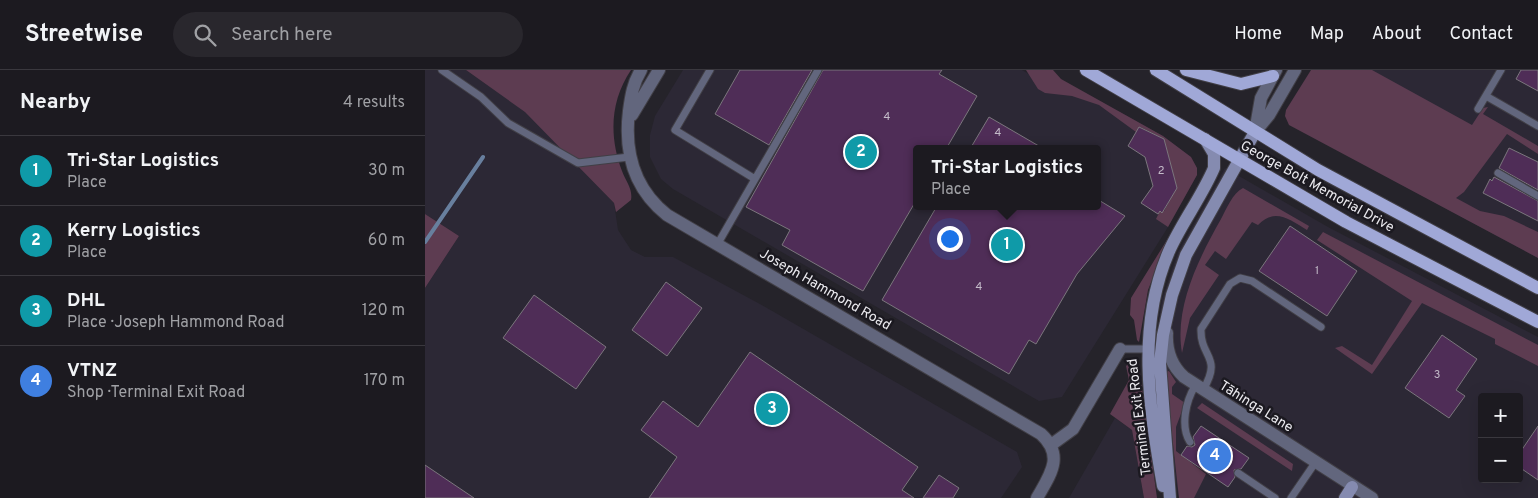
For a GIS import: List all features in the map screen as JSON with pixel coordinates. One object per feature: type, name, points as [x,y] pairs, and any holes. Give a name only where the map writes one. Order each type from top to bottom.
[{"type":"main road","name":"George Bolt Memorial Drive","points":[[1086,70],[1346,222],[1538,322]]},
{"type":"main road","name":"George Bolt Memorial Drive","points":[[1156,70],[1255,132],[1381,204],[1538,288]]},
{"type":"main road","points":[[1187,70],[1241,84],[1275,73]]},
{"type":"street","name":"Joseph Hammond Road","points":[[641,70],[631,94],[627,129],[629,157],[637,180],[650,201],[667,215],[1017,419],[1041,434],[1051,445]]},
{"type":"street","name":"Joseph Hammond Road","points":[[627,129],[634,109],[659,70]]},
{"type":"street","points":[[1255,132],[1269,115],[1295,70]]},
{"type":"street","points":[[1255,132],[1261,98],[1275,73]]},
{"type":"street","name":"Terminal Exit Road","points":[[1171,498],[1160,363],[1161,341],[1186,255],[1255,132]]},
{"type":"street","name":"Terminal Exit Road","points":[[1165,498],[1150,399],[1147,349],[1151,311],[1163,268],[1179,232],[1215,168],[1214,154],[1205,139]]},
{"type":"street","name":"Tāhinga Lane","points":[[1168,312],[1167,339],[1172,361],[1181,374],[1199,388],[1372,498]]},
{"type":"street","points":[[1037,498],[1053,469],[1054,455],[1051,445],[1073,428],[1120,349]]},
{"type":"street","points":[[1345,498],[1352,487]]},
{"type":"lane","points":[[442,70],[481,97],[508,123],[578,163],[629,157]]},
{"type":"lane","points":[[710,70],[675,130],[755,178]]},
{"type":"lane","points":[[717,244],[818,70]]},
{"type":"lane","points":[[1478,109],[1501,70]]},
{"type":"lane","points":[[1486,96],[1538,126]]},
{"type":"lane","points":[[1499,172],[1538,196]]},
{"type":"lane","points":[[1190,442],[1185,434],[1184,426],[1189,396],[1210,377],[1212,366],[1201,336],[1201,328],[1230,284],[1241,278],[1252,281],[1321,327]]},
{"type":"lane","points":[[1120,349],[1147,349]]},
{"type":"lane","points":[[1291,498],[1315,463]]},
{"type":"lane","points":[[1238,473],[1275,498]]},
{"type":"shaded area","points":[[425,70],[466,70],[525,111],[614,203],[618,230],[631,250],[645,257],[673,257],[767,308],[1017,452],[1022,467],[1001,498],[425,498],[425,288],[459,236],[425,214]]},
{"type":"shaded area","points":[[466,70],[631,70],[624,82],[615,107],[614,132],[618,158],[630,189],[631,200],[616,212],[614,203],[525,112]]},
{"type":"shaded area","points":[[683,70],[1022,70],[1044,83],[1120,112],[1163,136],[1191,157],[1197,168],[1197,175],[1168,227],[1062,397],[1039,401],[673,189],[661,179],[650,157],[650,135],[655,116]]},
{"type":"shaded area","points":[[1026,70],[1053,70],[1061,79],[1163,136],[1191,157],[1197,168],[1197,175],[1168,227],[1156,219],[1160,211],[1164,211],[1176,188],[1164,139],[1140,127],[1136,132],[1099,105],[1072,96],[1045,93],[1038,89]]},
{"type":"shaded area","points":[[1311,70],[1372,70],[1472,125],[1483,108],[1488,107],[1483,114],[1538,146],[1538,154],[1507,134],[1464,192],[1456,198],[1480,211],[1504,216],[1538,232],[1538,258],[1289,125],[1285,116],[1286,110]]},
{"type":"shaded area","points":[[1314,70],[1538,70],[1538,258],[1337,150]]},
{"type":"shaded area","points":[[1225,168],[1328,227],[1538,337],[1538,498],[1179,498],[1156,375],[1158,326],[1162,299],[1178,252]]},
{"type":"shaded area","points":[[1243,188],[1309,226],[1307,230],[1289,219],[1276,216],[1270,217],[1258,225],[1252,222],[1226,259],[1215,251],[1205,265],[1219,275],[1190,318],[1182,353],[1180,336],[1182,318],[1190,283],[1228,206],[1236,194]]},
{"type":"shaded area","points":[[425,214],[459,236],[425,288]]},
{"type":"shaded area","points":[[1323,232],[1538,345],[1538,366],[1495,344],[1495,339],[1422,303],[1372,374],[1335,348],[1342,346],[1372,365],[1412,301],[1317,240]]},
{"type":"shaded area","points":[[1170,235],[1148,290],[1139,342],[1137,340],[1134,320],[1130,315],[1131,298]]},
{"type":"shaded area","points":[[1133,359],[1139,366],[1157,498],[1144,498],[1132,430],[1110,414],[1129,380],[1126,366]]},
{"type":"shaded area","points":[[1169,371],[1176,382],[1172,387],[1172,394],[1185,403],[1176,427],[1176,451],[1206,474],[1194,498],[1179,498],[1165,372]]},
{"type":"shaded area","points":[[1202,403],[1293,464],[1292,471],[1197,408]]},
{"type":"shaded area","points":[[1115,418],[1132,430],[1144,498],[1069,498]]},
{"type":"building","points":[[740,70],[812,70],[769,145],[715,114]]},
{"type":"building","points":[[823,70],[942,70],[939,74],[977,96],[948,145],[913,145],[913,206],[863,291],[782,245],[790,230],[746,207]]},
{"type":"building","points":[[1521,70],[1538,70],[1538,91],[1516,79]]},
{"type":"building","points":[[989,117],[1037,145],[972,145]]},
{"type":"building","points":[[1139,127],[1164,139],[1177,188],[1162,213],[1160,211],[1158,214],[1141,203],[1153,186],[1145,157],[1128,146]]},
{"type":"building","points":[[1509,148],[1538,162],[1538,190],[1499,168]]},
{"type":"building","points":[[1494,177],[1538,201],[1538,221],[1483,193],[1490,179],[1492,181]]},
{"type":"building","points":[[1101,201],[1125,216],[1077,274],[1036,344],[1029,340],[1009,374],[882,300],[935,210],[1101,210]]},
{"type":"building","points":[[1290,226],[1357,271],[1327,316],[1259,271]]},
{"type":"building","points":[[666,282],[702,308],[667,356],[632,330]]},
{"type":"building","points":[[534,295],[606,347],[576,389],[503,338]]},
{"type":"building","points":[[1442,335],[1477,359],[1456,390],[1465,396],[1449,418],[1405,388]]},
{"type":"building","points":[[750,352],[918,467],[902,490],[914,498],[649,498],[677,457],[641,430],[663,401],[698,427]]},
{"type":"building","points":[[1201,426],[1249,458],[1241,469],[1234,470],[1235,477],[1228,487],[1181,455],[1187,446],[1192,447],[1195,445],[1193,437]]},
{"type":"building","points":[[1538,426],[1538,480],[1523,470],[1523,448]]},
{"type":"building","points":[[425,465],[474,498],[425,498]]},
{"type":"building","points":[[939,475],[959,488],[953,498],[923,498]]},
{"type":"waterway","points":[[425,242],[483,157]]},
{"type":"place","name":"Kerry Logistics","points":[[861,152]]},
{"type":"place","name":"Tri-Star Logistics","points":[[1007,245]]},
{"type":"place","name":"DHL","points":[[772,409]]},
{"type":"place","name":"VTNZ","points":[[1215,456]]}]
